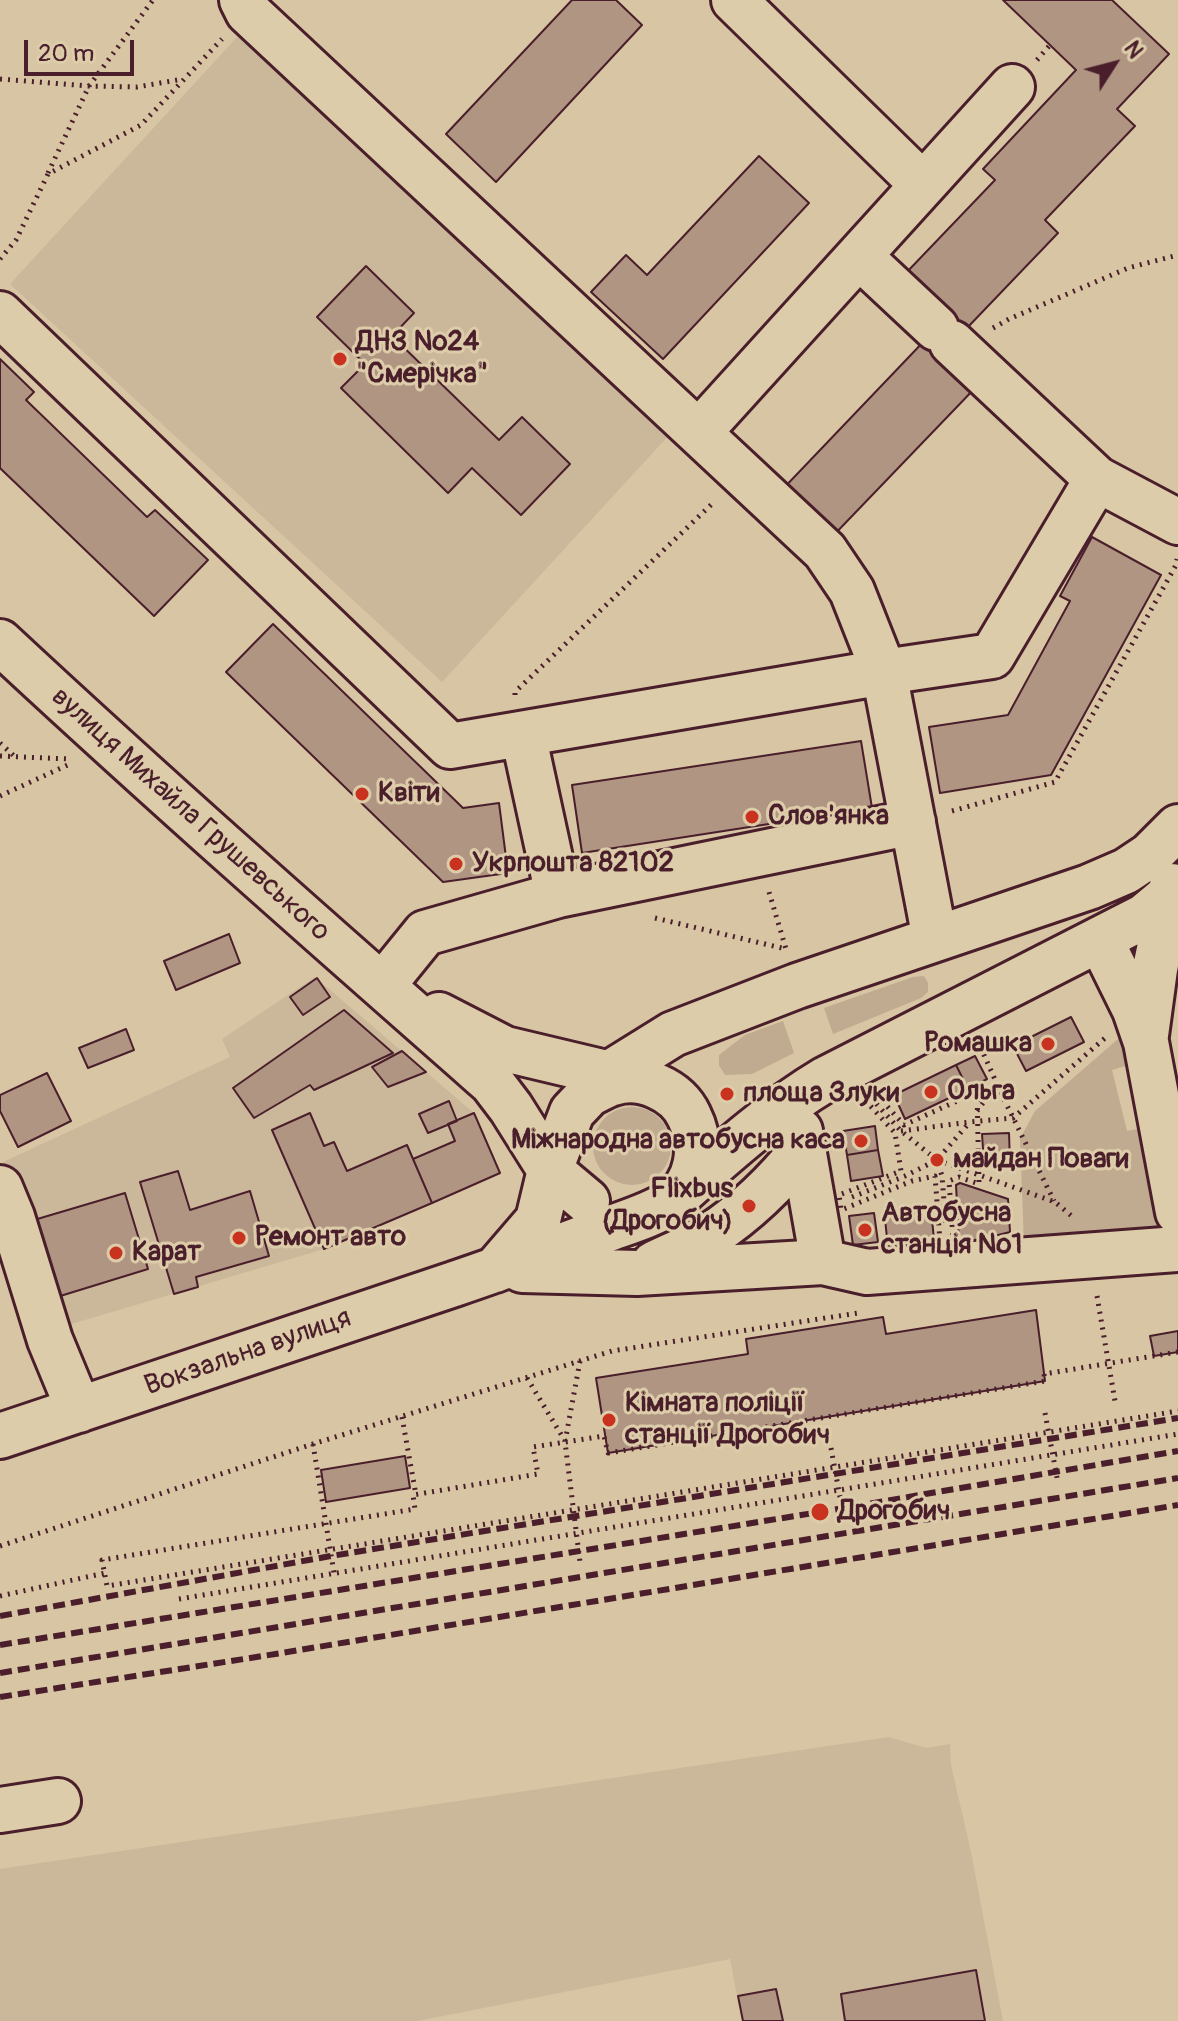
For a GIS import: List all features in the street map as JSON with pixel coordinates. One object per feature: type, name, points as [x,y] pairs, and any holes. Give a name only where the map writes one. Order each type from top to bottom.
[{"type":"street","points":[[734,0],[923,185]]},
{"type":"street","points":[[245,6],[825,551],[852,591],[884,672],[935,939]]},
{"type":"street","points":[[699,432],[1012,87]]},
{"type":"street","points":[[859,256],[1097,479],[1178,522]]},
{"type":"street","points":[[0,314],[450,746],[992,656],[1097,479]]},
{"type":"street","name":"вулиця Михайла Грушевського","points":[[0,642],[121,754],[382,986],[492,1083],[511,1108],[557,1154],[587,1201],[620,1215],[658,1208],[685,1188],[695,1169],[698,1148],[695,1127],[686,1108],[666,1090],[613,1083],[505,1049],[382,986]]},
{"type":"street","points":[[523,734],[558,895]]},
{"type":"street","points":[[382,986],[425,933],[558,895],[913,822]]},
{"type":"street","points":[[495,1270],[538,1220],[572,1112],[673,1034],[797,986],[1089,887],[1126,871],[1150,855],[1178,827]]},
{"type":"street","points":[[658,1208],[794,1098],[1145,916],[1175,885]]},
{"type":"street","points":[[1140,1026],[1149,1006],[1175,885]]},
{"type":"street","points":[[1100,939],[1140,1026],[1178,1212]]},
{"type":"street","points":[[794,1098],[823,1262]]},
{"type":"street","points":[[637,1273],[708,1237],[749,1206],[803,1149]]},
{"type":"street","points":[[0,1188],[50,1340],[79,1410]]},
{"type":"street","name":"Вокзальна вулиця","points":[[0,1436],[495,1270],[658,1208]]},
{"type":"street","points":[[495,1270],[637,1273],[823,1262],[867,1272],[1178,1249]]},
{"type":"street","points":[[0,1810],[58,1801]]},
{"type":"path","points":[[0,259],[16,240],[89,86],[153,0]]},
{"type":"path","points":[[48,174],[141,125],[245,6]]},
{"type":"path","points":[[0,79],[137,87],[184,79]]},
{"type":"path","points":[[948,340],[1009,319],[1128,268],[1178,255]]},
{"type":"path","points":[[523,734],[515,692],[744,473]]},
{"type":"path","points":[[913,822],[1055,782],[1176,565],[1178,554]]},
{"type":"path","points":[[0,743],[14,757]]},
{"type":"path","points":[[0,756],[78,760],[0,796]]},
{"type":"path","points":[[649,916],[786,949],[758,852]]},
{"type":"path","points":[[901,1131],[1013,1118],[1140,1026]]},
{"type":"path","points":[[980,1046],[1055,1202]]},
{"type":"path","points":[[977,1111],[997,1084]]},
{"type":"path","points":[[977,1092],[974,1121],[979,1184],[959,1177],[949,1181],[949,1266],[935,1176],[912,1181],[841,1210],[839,1195],[901,1171],[895,1133],[865,1100],[876,1094],[904,1125],[977,1092]]},
{"type":"path","points":[[871,1097],[901,1131],[937,1160],[1055,1202],[1077,1220],[1095,1278],[1115,1401]]},
{"type":"path","points":[[840,1202],[937,1160],[974,1121]]},
{"type":"path","points":[[937,1160],[942,1176],[949,1266]]},
{"type":"path","points":[[0,1546],[612,1351],[871,1311]]},
{"type":"path","points":[[1178,1352],[1044,1374],[1045,1381],[608,1453],[604,1436],[533,1447],[538,1474],[413,1495],[415,1509],[102,1560],[107,1586],[1178,1411]]},
{"type":"path","points":[[580,1361],[565,1442],[580,1562]]},
{"type":"path","points":[[527,1378],[565,1442]]},
{"type":"path","points":[[1045,1413],[1058,1483]]},
{"type":"path","points":[[402,1416],[416,1495]]},
{"type":"path","points":[[179,1599],[1178,1434]]},
{"type":"path","points":[[313,1444],[334,1573]]},
{"type":"path","points":[[831,1448],[844,1519]]},
{"type":"path","points":[[0,1596],[105,1573]]},
{"type":"shaded area","name":"ДНЗ №24 \"Смерічка\"","points":[[239,35],[671,433],[442,682],[10,284]]},
{"type":"shaded area","points":[[924,976],[928,992],[921,998],[833,1034],[824,1008],[913,977]]},
{"type":"shaded area","points":[[315,977],[474,1113],[500,1173],[324,1249],[58,1328],[24,1214],[3,1162],[230,1057],[222,1039]]},
{"type":"shaded area","points":[[783,1021],[794,1053],[752,1074],[725,1075],[719,1065],[719,1055],[745,1035]]},
{"type":"shaded area","points":[[1125,1033],[1135,1063],[1112,1070],[1127,1131],[1147,1127],[1169,1233],[1024,1244],[1020,1139],[1035,1111]]},
{"type":"shaded area","points":[[632,1107],[647,1110],[664,1124],[671,1146],[668,1161],[654,1178],[632,1185],[617,1182],[600,1168],[593,1146],[596,1131],[610,1114]]},
{"type":"shaded area","points":[[889,1737],[926,1748],[950,1744],[951,1765],[1003,2021],[742,2021],[730,1959],[418,2021],[0,2021],[0,1869]]},
{"type":"building","points":[[572,0],[616,0],[642,25],[496,182],[446,134]]},
{"type":"building","points":[[1003,0],[1112,0],[1169,54],[1117,109],[1135,126],[1045,220],[1058,233],[943,353],[905,274],[995,180],[983,169],[1076,70]]},
{"type":"building","points":[[759,156],[809,203],[663,359],[591,292],[626,255],[647,275]]},
{"type":"building","points":[[366,266],[414,313],[392,336],[499,440],[522,417],[570,464],[521,515],[472,468],[448,493],[341,388],[365,364],[317,317]]},
{"type":"building","points":[[927,338],[977,386],[829,540],[779,493]]},
{"type":"building","points":[[0,359],[34,392],[26,400],[147,517],[155,510],[208,560],[154,616],[0,468]]},
{"type":"building","points":[[1092,537],[1161,575],[1051,775],[940,793],[929,727],[1008,715],[1070,601],[1060,596]]},
{"type":"building","points":[[273,624],[463,808],[499,803],[508,873],[443,882],[226,672]]},
{"type":"building","points":[[861,741],[872,808],[582,853],[572,785]]},
{"type":"building","points":[[229,934],[240,963],[176,990],[164,961]]},
{"type":"building","points":[[317,978],[330,997],[303,1015],[290,997]]},
{"type":"building","points":[[344,1010],[393,1053],[314,1090],[310,1085],[254,1118],[233,1088]]},
{"type":"building","name":"Ромашка","points":[[1071,1017],[1084,1042],[1026,1071],[1013,1046]]},
{"type":"building","points":[[126,1029],[134,1050],[88,1068],[79,1048]]},
{"type":"building","points":[[402,1051],[426,1072],[388,1087],[372,1067]]},
{"type":"building","points":[[975,1056],[987,1079],[968,1089],[956,1065]]},
{"type":"building","name":"Ольга","points":[[956,1065],[968,1089],[905,1119],[894,1095]]},
{"type":"building","points":[[47,1073],[71,1121],[18,1147],[0,1111],[0,1095]]},
{"type":"building","points":[[449,1101],[457,1121],[428,1133],[419,1114]]},
{"type":"building","points":[[310,1113],[324,1146],[334,1142],[347,1171],[407,1145],[432,1203],[324,1249],[272,1130]]},
{"type":"building","points":[[474,1113],[500,1173],[432,1203],[413,1159],[455,1141],[448,1124]]},
{"type":"building","points":[[875,1126],[878,1150],[847,1155],[843,1131]]},
{"type":"building","points":[[1009,1133],[1010,1163],[984,1164],[982,1134]]},
{"type":"building","points":[[878,1150],[883,1176],[851,1181],[847,1155]]},
{"type":"building","points":[[178,1171],[190,1210],[250,1191],[269,1256],[196,1277],[198,1287],[174,1294],[140,1182]]},
{"type":"building","points":[[960,1183],[1008,1199],[1010,1232],[963,1244],[959,1241],[956,1185]]},
{"type":"building","points":[[125,1193],[148,1269],[57,1297],[34,1220]]},
{"type":"building","points":[[931,1210],[934,1239],[892,1243],[887,1238],[885,1219],[889,1213]]},
{"type":"building","points":[[874,1213],[878,1242],[853,1245],[849,1216]]},
{"type":"building","points":[[1036,1310],[1045,1381],[608,1453],[596,1378],[748,1354],[746,1339],[883,1317],[886,1334]]},
{"type":"building","points":[[1178,1331],[1178,1352],[1154,1356],[1150,1336]]},
{"type":"building","points":[[405,1456],[410,1488],[326,1502],[321,1470]]},
{"type":"building","points":[[976,1970],[985,2021],[845,2021],[841,1994]]},
{"type":"building","points":[[776,1989],[783,2021],[743,2021],[738,1996]]},
{"type":"railway","points":[[0,1616],[331,1556],[1178,1418]]},
{"type":"railway","points":[[0,1645],[1178,1451]]},
{"type":"railway","points":[[0,1673],[1178,1478]]},
{"type":"railway","points":[[0,1697],[1178,1505]]},
{"type":"place","name":"ДНЗ №24 \"Смерічка\"","points":[[340,359]]},
{"type":"place","name":"Квіти","points":[[362,794]]},
{"type":"place","name":"Слов'янка","points":[[752,817]]},
{"type":"place","name":"Укрпошта 82102","points":[[456,864]]},
{"type":"place","name":"Ромашка","points":[[1048,1044]]},
{"type":"place","name":"Ольга","points":[[931,1092]]},
{"type":"place","name":"площа Злуки","points":[[727,1094]]},
{"type":"place","name":"Міжнародна автобусна каса","points":[[861,1141]]},
{"type":"place","name":"майдан Поваги","points":[[937,1160]]},
{"type":"place","name":"Flixbus (Дрогобич)","points":[[749,1206]]},
{"type":"place","name":"Автобусна станція №1","points":[[865,1230]]},
{"type":"place","name":"Ремонт авто","points":[[239,1238]]},
{"type":"place","name":"Карат","points":[[116,1253]]},
{"type":"place","name":"Кімната поліції станції Дрогобич","points":[[609,1420]]},
{"type":"place","name":"Дрогобич","points":[[820,1512]]}]
